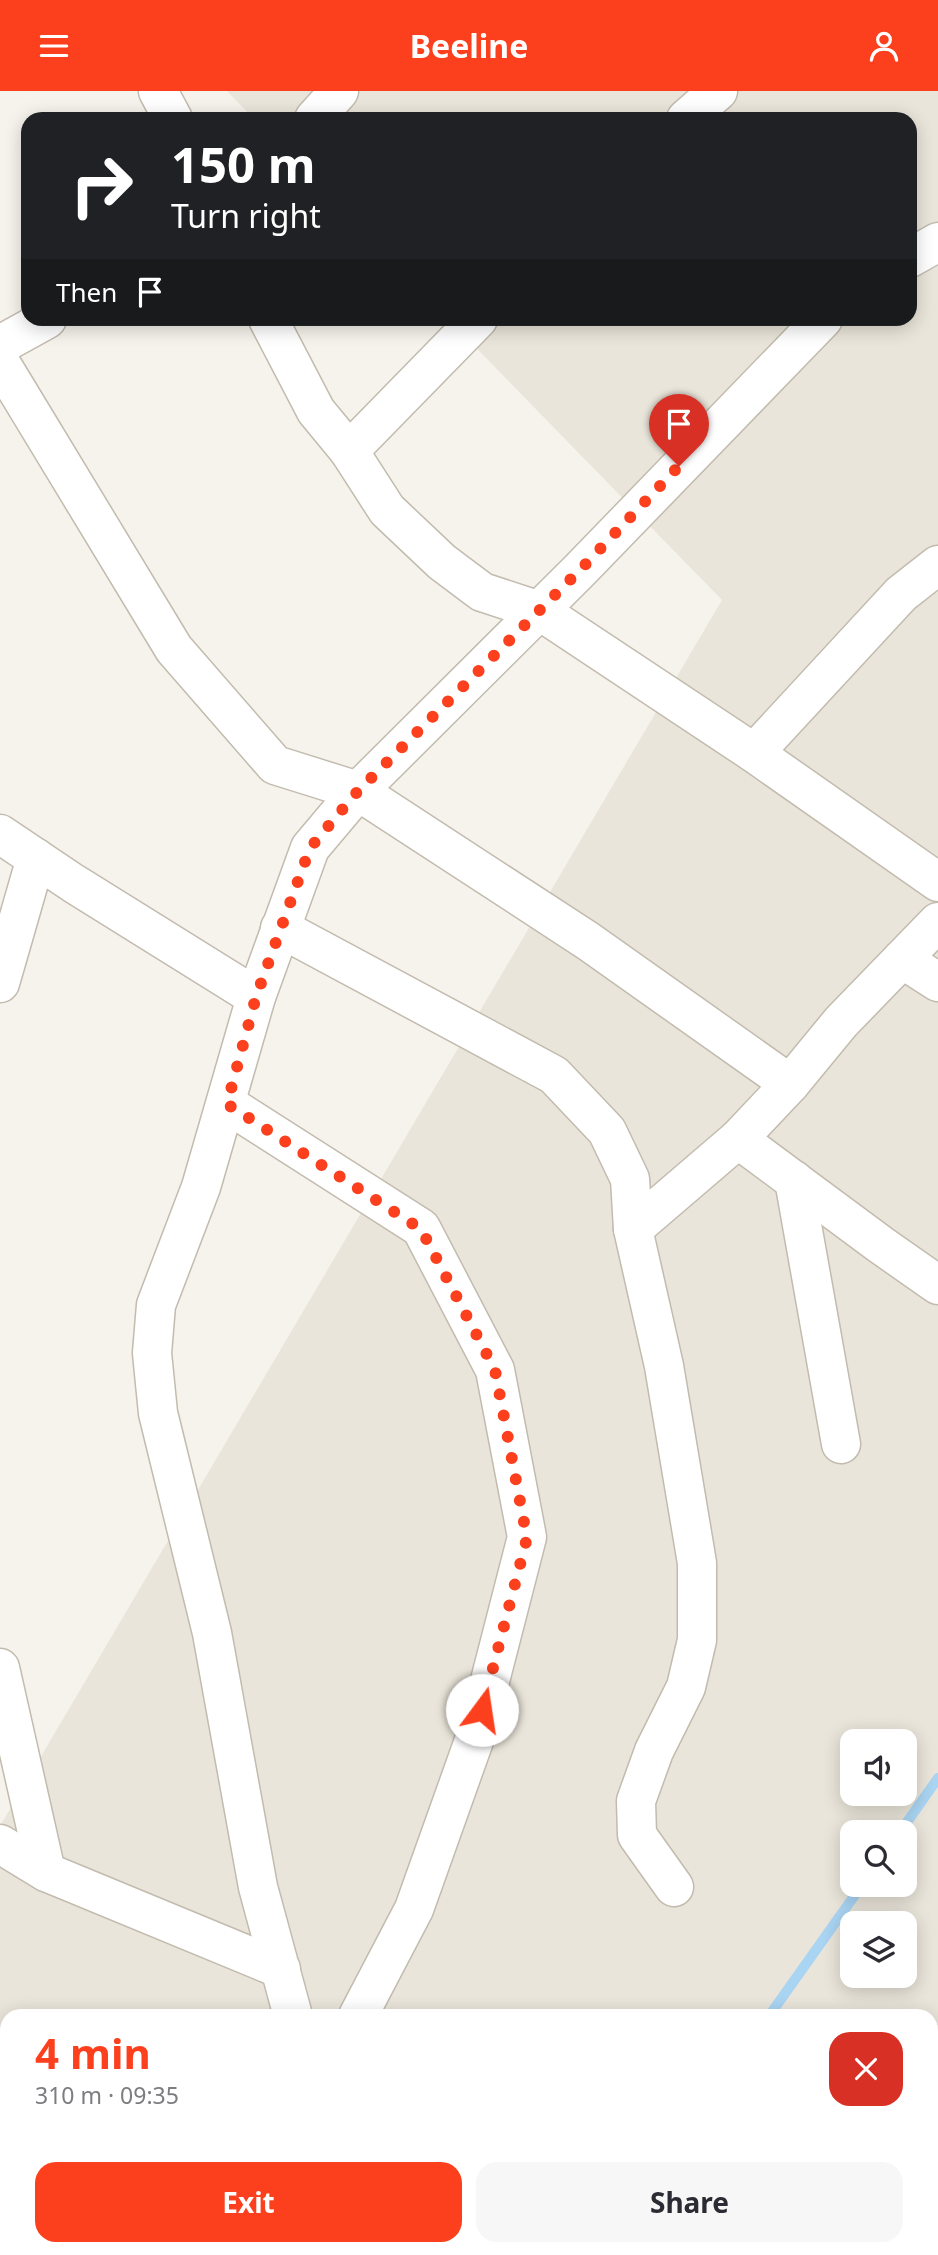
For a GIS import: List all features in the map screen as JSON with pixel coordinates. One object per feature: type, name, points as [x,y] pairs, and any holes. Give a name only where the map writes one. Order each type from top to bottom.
[{"type":"street","points":[[158,91],[169,112]]},
{"type":"street","points":[[320,112],[338,91]]},
{"type":"street","points":[[694,112],[718,91]]},
{"type":"street","points":[[917,254],[938,242]]},
{"type":"street","points":[[0,345],[34,326]]},
{"type":"street","points":[[272,326],[317,411],[349,451],[387,510],[442,562],[482,592],[540,611],[754,753],[938,882]]},
{"type":"street","points":[[349,451],[471,326]]},
{"type":"street","points":[[291,2009],[258,1887],[212,1633],[158,1413],[152,1353],[156,1305],[201,1187],[256,997],[310,848],[358,791],[540,611],[816,326]]},
{"type":"street","points":[[0,362],[174,649],[275,765],[358,791],[588,941],[790,1084]]},
{"type":"street","points":[[754,753],[901,594],[938,565]]},
{"type":"street","points":[[0,834],[256,997]]},
{"type":"street","points":[[0,983],[36,858]]},
{"type":"street","points":[[633,1229],[738,1139],[790,1084],[841,1022],[938,922]]},
{"type":"street","points":[[280,928],[554,1075],[607,1131],[630,1179],[633,1229],[664,1366],[696,1563],[697,1640],[686,1687],[654,1751],[636,1801],[637,1835],[674,1887]]},
{"type":"street","points":[[902,959],[938,982]]},
{"type":"street","points":[[227,1104],[421,1229],[495,1370],[527,1538],[476,1735],[414,1909],[362,2009]]},
{"type":"street","points":[[738,1139],[938,1285]]},
{"type":"street","points":[[794,1180],[841,1444]]},
{"type":"street","points":[[0,1668],[46,1872]]},
{"type":"street","points":[[0,1844],[46,1872],[281,1969]]},
{"type":"shaded area","points":[[227,91],[938,91],[938,2009],[0,2009],[0,1826],[722,600],[455,326],[917,326],[917,112],[247,112]]},
{"type":"waterway","points":[[908,1820],[938,1778]]},
{"type":"waterway","points":[[774,2009],[853,1897]]},
{"type":"route","points":[[482,1710],[527,1538],[495,1370],[421,1229],[227,1104],[256,997],[310,848],[358,791],[579,571],[679,466]]}]
